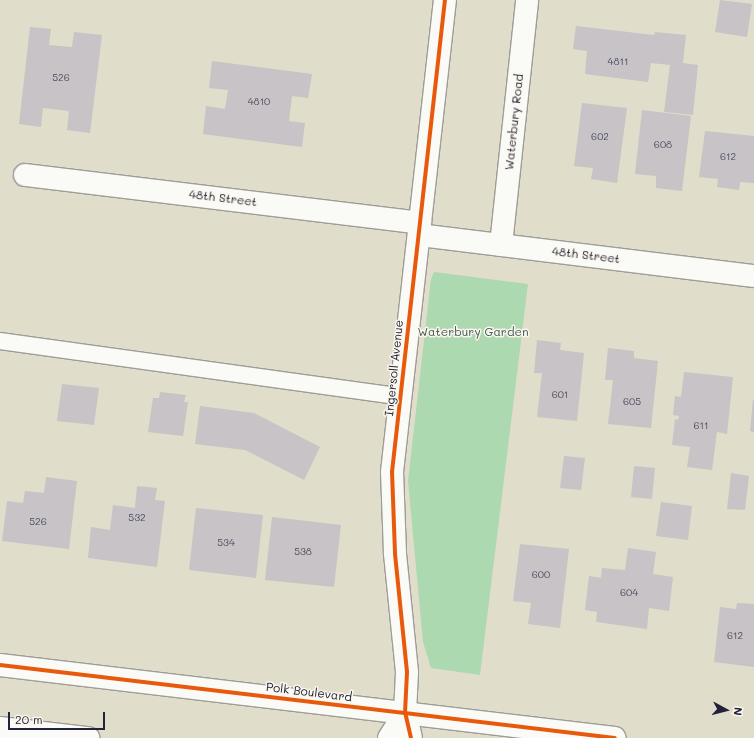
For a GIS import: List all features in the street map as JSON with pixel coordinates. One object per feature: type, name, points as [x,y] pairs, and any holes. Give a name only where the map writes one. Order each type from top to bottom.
[{"type":"street","name":"Ingersoll Avenue","points":[[411,738],[405,713],[407,672],[392,499],[401,397],[445,0]]},
{"type":"street","name":"Waterbury Road","points":[[502,245],[527,0]]},
{"type":"street","name":"48th Street","points":[[25,174],[420,229],[502,245],[754,276]]},
{"type":"street","name":"Polk Boulevard","points":[[0,666],[615,738]]},
{"type":"street","name":"Ingersoll Avenue","points":[[389,738],[405,713]]},
{"type":"street","points":[[0,728],[88,738]]},
{"type":"lane","points":[[0,340],[401,397]]},
{"type":"green space","name":"Waterbury Garden","points":[[434,272],[528,284],[480,675],[431,668],[423,642],[408,481],[431,279]]},
{"type":"building","points":[[720,0],[752,4],[747,37],[715,32]]},
{"type":"building","points":[[576,26],[654,35],[655,32],[686,35],[683,63],[698,65],[693,115],[664,112],[670,65],[651,63],[648,82],[585,74],[587,51],[573,49]]},
{"type":"building","points":[[30,27],[51,29],[49,45],[72,47],[74,32],[102,35],[90,133],[67,130],[69,111],[43,108],[41,127],[19,124]]},
{"type":"building","points":[[212,61],[312,74],[308,98],[292,96],[289,121],[305,123],[302,147],[203,134],[206,106],[225,109],[228,90],[209,88]]},
{"type":"building","points":[[582,103],[627,108],[617,183],[591,179],[593,168],[574,166]]},
{"type":"building","points":[[642,110],[691,116],[682,191],[656,188],[656,176],[635,174]]},
{"type":"building","points":[[705,131],[754,136],[754,183],[740,182],[739,190],[717,187],[718,179],[699,177]]},
{"type":"building","points":[[537,340],[561,343],[560,350],[584,353],[577,421],[537,417],[542,373],[534,373]]},
{"type":"building","points":[[608,348],[634,351],[634,358],[658,361],[651,428],[608,424],[613,380],[605,380]]},
{"type":"building","points":[[684,372],[733,377],[727,434],[717,432],[712,470],[687,467],[690,447],[672,445],[675,419],[678,420],[679,416],[673,415],[675,396],[681,397]]},
{"type":"building","points":[[62,384],[99,388],[94,425],[57,421]]},
{"type":"building","points":[[160,392],[186,395],[184,402],[188,402],[183,436],[148,432],[153,398],[159,398]]},
{"type":"building","points":[[754,400],[754,432],[750,431]]},
{"type":"building","points":[[200,406],[254,413],[320,447],[304,480],[245,450],[195,444]]},
{"type":"building","points":[[564,456],[585,458],[581,490],[560,488]]},
{"type":"building","points":[[634,466],[655,468],[652,499],[631,497]]},
{"type":"building","points":[[731,473],[749,476],[745,510],[727,509]]},
{"type":"building","points":[[46,477],[77,481],[69,549],[2,541],[7,501],[23,503],[25,491],[44,493]]},
{"type":"building","points":[[137,486],[157,488],[155,500],[165,501],[157,567],[88,558],[91,527],[110,530],[113,505],[135,508]]},
{"type":"building","points":[[661,502],[692,506],[688,540],[656,536]]},
{"type":"building","points":[[196,508],[263,515],[256,578],[189,570]]},
{"type":"building","points":[[272,517],[341,525],[334,587],[265,580]]},
{"type":"building","points":[[520,544],[569,549],[560,628],[528,624],[531,603],[513,601]]},
{"type":"building","points":[[628,548],[656,552],[653,574],[673,577],[669,611],[649,608],[647,629],[596,622],[597,612],[585,610],[589,576],[601,578],[602,568],[625,570]]},
{"type":"building","points":[[737,603],[754,604],[754,667],[714,662],[720,607],[736,609]]},
{"type":"cycle path","points":[[411,738],[405,713],[407,672],[395,553],[392,472],[445,0]]},
{"type":"cycle path","points":[[0,665],[615,738]]}]
